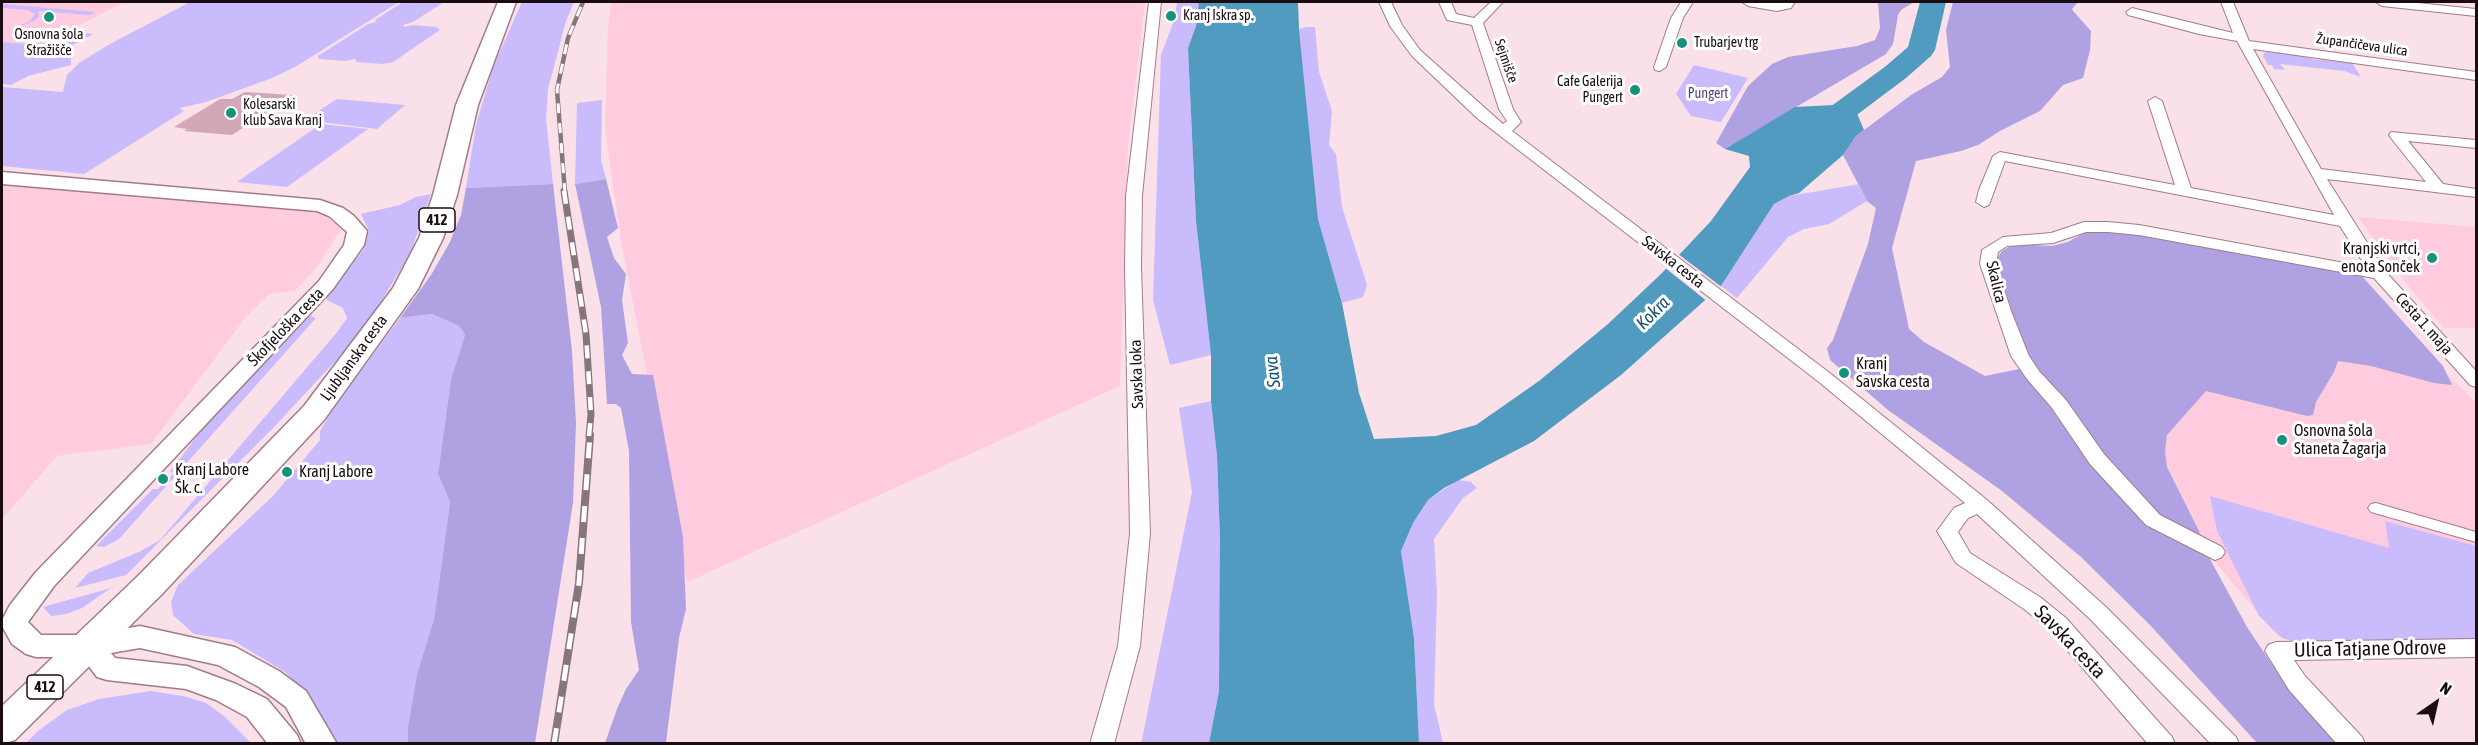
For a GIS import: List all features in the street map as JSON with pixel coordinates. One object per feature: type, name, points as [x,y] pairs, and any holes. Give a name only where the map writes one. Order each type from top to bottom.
[{"type":"main road","name":"Ljubljanska cesta","points":[[2,729],[88,646],[314,413],[405,289],[431,238],[445,195],[466,105],[507,2]]},
{"type":"main road","name":"Ljubljanska cesta","points":[[9,744],[52,699],[88,646]]},
{"type":"street","name":"Savska loka","points":[[1102,744],[1128,646],[1140,533],[1133,268],[1134,196],[1155,2]]},
{"type":"street","name":"Savska cesta","points":[[1385,2],[1396,26],[1416,52],[1482,115],[1826,378],[1980,505],[2098,613],[2227,744]]},
{"type":"street","points":[[1445,2],[1451,17],[1477,22]]},
{"type":"street","name":"Sejmišče","points":[[1497,2],[1477,22],[1506,109],[1514,122],[1504,131]]},
{"type":"street","points":[[1660,67],[1677,18],[1687,2]]},
{"type":"street","points":[[1749,2],[1777,7],[1790,2]]},
{"type":"street","points":[[2228,2],[2241,41]]},
{"type":"street","points":[[2382,2],[2476,13]]},
{"type":"street","name":"Župančičeva ulica","points":[[2132,12],[2241,41],[2476,76]]},
{"type":"street","name":"Cesta 1. maja","points":[[2241,41],[2316,173],[2379,274],[2476,381]]},
{"type":"street","points":[[2155,101],[2185,192]]},
{"type":"street","points":[[2438,188],[2396,135],[2476,144]]},
{"type":"street","points":[[1984,202],[1986,189],[2000,156],[2346,222]]},
{"type":"street","points":[[2316,173],[2476,193]]},
{"type":"street","name":"Škofjeloška cesta","points":[[2,178],[320,206],[347,220],[357,231],[354,245],[326,285],[45,579],[8,628],[36,646],[88,646],[140,638],[225,655],[269,679],[296,699],[322,744]]},
{"type":"street","name":"Skalica","points":[[2215,552],[2153,520],[2097,459],[2059,404],[2032,375],[2020,356],[2003,312],[1989,264],[1990,250],[2003,242],[2053,238],[2084,227],[2108,227],[2139,230],[2379,274]]},
{"type":"street","name":"Savska cesta","points":[[1980,505],[1961,513],[1947,531],[1963,558],[2032,603],[2058,624],[2163,744]]},
{"type":"street","points":[[2376,508],[2476,537]]},
{"type":"street","points":[[88,646],[107,669],[187,678],[226,692],[257,708],[286,744]]},
{"type":"street","name":"Ulica Tatjane Odrove","points":[[2353,744],[2297,683],[2276,651],[2476,648]]},
{"type":"shaded area","name":"Osnovna šola Stražišče","points":[[2,2],[125,2],[41,45],[2,42]]},
{"type":"shaded area","points":[[611,2],[1145,2],[1128,145],[1120,386],[687,582],[621,241],[605,129],[608,25]]},
{"type":"shaded area","points":[[1878,2],[1914,2],[1901,10],[1898,15],[1893,44],[1886,54],[1725,149],[1716,143],[1748,86],[1772,64],[1788,57],[1857,46],[1875,40],[1880,28]]},
{"type":"shaded area","points":[[1953,2],[2078,2],[2072,9],[2091,31],[2090,50],[2083,78],[2063,85],[2040,111],[1978,145],[1916,161],[1892,248],[1909,329],[1924,342],[1985,376],[2029,367],[1996,260],[2002,251],[2014,244],[2052,246],[2068,242],[2089,230],[2110,230],[2361,275],[2443,366],[2452,385],[2434,383],[2371,366],[2338,361],[2316,402],[2313,415],[2307,416],[2206,391],[2167,435],[2165,451],[2167,467],[2199,531],[2205,550],[2247,627],[2271,663],[2338,743],[2257,743],[2150,625],[2081,557],[2002,491],[1888,410],[1830,360],[1827,348],[1833,340],[1868,244],[1876,208],[1867,201],[1843,155],[1856,136],[1911,95],[1942,77],[1950,67],[1946,30]]},
{"type":"shaded area","points":[[606,179],[618,228],[607,237],[614,258],[626,274],[622,300],[628,343],[622,355],[632,374],[653,375],[683,537],[686,609],[679,638],[666,743],[605,743],[626,689],[639,670],[631,622],[629,451],[621,408],[616,404],[607,404],[601,307],[575,184]]},
{"type":"shaded area","points":[[2,183],[313,211],[326,216],[341,229],[317,267],[295,291],[269,294],[246,317],[151,444],[57,456],[2,519]]},
{"type":"shaded area","points":[[553,184],[572,351],[576,423],[573,503],[535,743],[408,743],[408,727],[417,674],[434,619],[450,502],[438,474],[451,379],[465,335],[459,326],[432,314],[400,318],[431,275],[450,242],[461,215],[466,188]]},
{"type":"shaded area","name":"Kranjski vrtci, enota Sonček","points":[[2358,217],[2476,227],[2476,328],[2444,328],[2410,288]]},
{"type":"shaded area","name":"Osnovna šola Staneta Žagarja","points":[[2083,254],[2394,322],[2476,403],[2476,640],[2282,638],[2274,632],[2205,550],[2158,517]]},
{"type":"green space","points":[[190,2],[399,2],[295,67],[272,78],[206,102],[179,108],[184,111],[84,174],[2,166],[2,87],[63,92],[67,75],[79,63]]},
{"type":"green space","points":[[403,2],[444,2],[413,22],[403,25],[404,27],[413,25],[437,27],[440,30],[393,62],[383,64],[356,62],[355,59],[345,61],[319,59],[318,56],[368,24],[376,22],[375,20]]},
{"type":"green space","points":[[522,2],[574,2],[566,21],[548,89],[546,119],[553,184],[466,188],[476,125],[493,67]]},
{"type":"green space","points":[[1177,2],[1199,2],[1196,26],[1188,48],[1196,221],[1211,355],[1170,365],[1153,300],[1161,55],[1175,18]]},
{"type":"green space","points":[[2,4],[96,12],[89,15],[38,11],[39,17],[34,21],[2,33],[30,21],[35,14],[28,10],[2,8]]},
{"type":"green space","points":[[1315,27],[1319,72],[1332,111],[1329,145],[1336,154],[1342,207],[1367,285],[1363,297],[1342,303],[1318,219],[1299,29]]},
{"type":"green space","points":[[66,32],[93,34],[71,46],[71,65],[28,76],[11,85],[2,84],[2,42],[41,45]]},
{"type":"green space","points":[[2271,51],[2312,59],[2352,63],[2361,77],[2344,71],[2280,64],[2285,70],[2274,69],[2272,65],[2268,65],[2263,56],[2264,53]]},
{"type":"green space","name":"Pungert","points":[[1694,65],[1748,78],[1721,122],[1691,116],[1676,94]]},
{"type":"green space","points":[[337,99],[405,105],[377,129],[305,120]]},
{"type":"green space","points":[[602,100],[601,160],[606,179],[575,184],[577,103]]},
{"type":"green space","points":[[321,124],[368,129],[287,187],[237,182]]},
{"type":"green space","points":[[1860,184],[1858,185],[1867,201],[1829,224],[1804,229],[1788,237],[1737,298],[1721,286],[1774,204],[1789,196]]},
{"type":"green space","points":[[431,194],[410,254],[377,308],[341,355],[273,428],[126,575],[75,588],[88,573],[139,552],[160,540],[338,331],[347,318],[343,308],[327,300],[327,296],[364,249],[369,231],[361,214],[400,205],[416,197]]},
{"type":"green space","points":[[432,314],[459,326],[465,335],[451,379],[438,474],[450,502],[434,619],[417,674],[408,727],[408,743],[335,743],[314,702],[285,672],[232,640],[194,634],[173,615],[171,602],[178,585],[273,496],[320,440],[320,431],[334,407],[400,318]]},
{"type":"green space","points":[[308,315],[316,318],[119,539],[104,547],[96,546],[153,489],[158,489],[174,473],[170,472],[211,417]]},
{"type":"green space","points":[[1211,401],[1217,456],[1220,643],[1219,691],[1209,743],[1141,744],[1192,492],[1179,408]]},
{"type":"green space","points":[[1458,480],[1471,482],[1477,488],[1463,498],[1434,539],[1437,592],[1434,705],[1443,743],[1419,743],[1414,638],[1401,551],[1413,523],[1428,500]]},
{"type":"green space","points":[[2210,496],[2389,548],[2385,521],[2476,546],[2476,641],[2301,644],[2282,638],[2259,616],[2217,531]]},
{"type":"green space","points":[[111,588],[82,608],[66,614],[51,616],[43,607]]},
{"type":"green space","points":[[151,691],[183,696],[206,703],[224,716],[251,743],[26,743],[38,731],[67,710],[99,699]]},
{"type":"water","name":"Sava","points":[[1199,2],[1298,2],[1318,219],[1342,303],[1359,393],[1374,439],[1436,436],[1476,425],[1539,381],[1608,324],[1661,274],[1711,221],[1750,167],[1749,156],[1725,149],[1795,107],[1853,104],[1864,130],[1856,136],[1843,155],[1799,193],[1774,204],[1721,286],[1621,375],[1534,441],[1444,488],[1428,500],[1413,523],[1401,551],[1414,638],[1419,743],[1209,743],[1219,691],[1220,539],[1217,456],[1211,401],[1211,355],[1196,221],[1188,48],[1196,26]]},
{"type":"pier","points":[[1677,253],[1723,288],[1708,302],[1664,267]]},
{"type":"building","name":"Kolesarski klub Sava Kranj","points":[[245,92],[293,95],[232,135],[184,131],[187,129],[174,127],[220,99],[232,99]]},
{"type":"waterway","name":"Kokra","points":[[1811,135],[1896,72],[1921,50],[1933,2]]},
{"type":"railway","points":[[565,193],[557,90],[568,38],[583,2]]},
{"type":"railway","points":[[564,191],[586,334],[591,414],[589,436]]},
{"type":"railway","points":[[554,744],[579,583],[590,435]]},
{"type":"place","name":"Kranj Iskra sp.","points":[[1171,16]]},
{"type":"place","name":"Osnovna šola Stražišče","points":[[49,17]]},
{"type":"place","name":"Trubarjev trg","points":[[1682,43]]},
{"type":"place","name":"Cafe Galerija Pungert","points":[[1635,90]]},
{"type":"place","name":"Kolesarski klub Sava Kranj","points":[[231,113]]},
{"type":"place","name":"Kranjski vrtci, enota Sonček","points":[[2432,258]]},
{"type":"place","name":"Kranj Savska cesta","points":[[1844,373]]},
{"type":"place","name":"Osnovna šola Staneta Žagarja","points":[[2282,440]]},
{"type":"place","name":"Kranj Labore","points":[[287,472]]},
{"type":"place","name":"Kranj Labore Šk. c.","points":[[163,479]]}]
